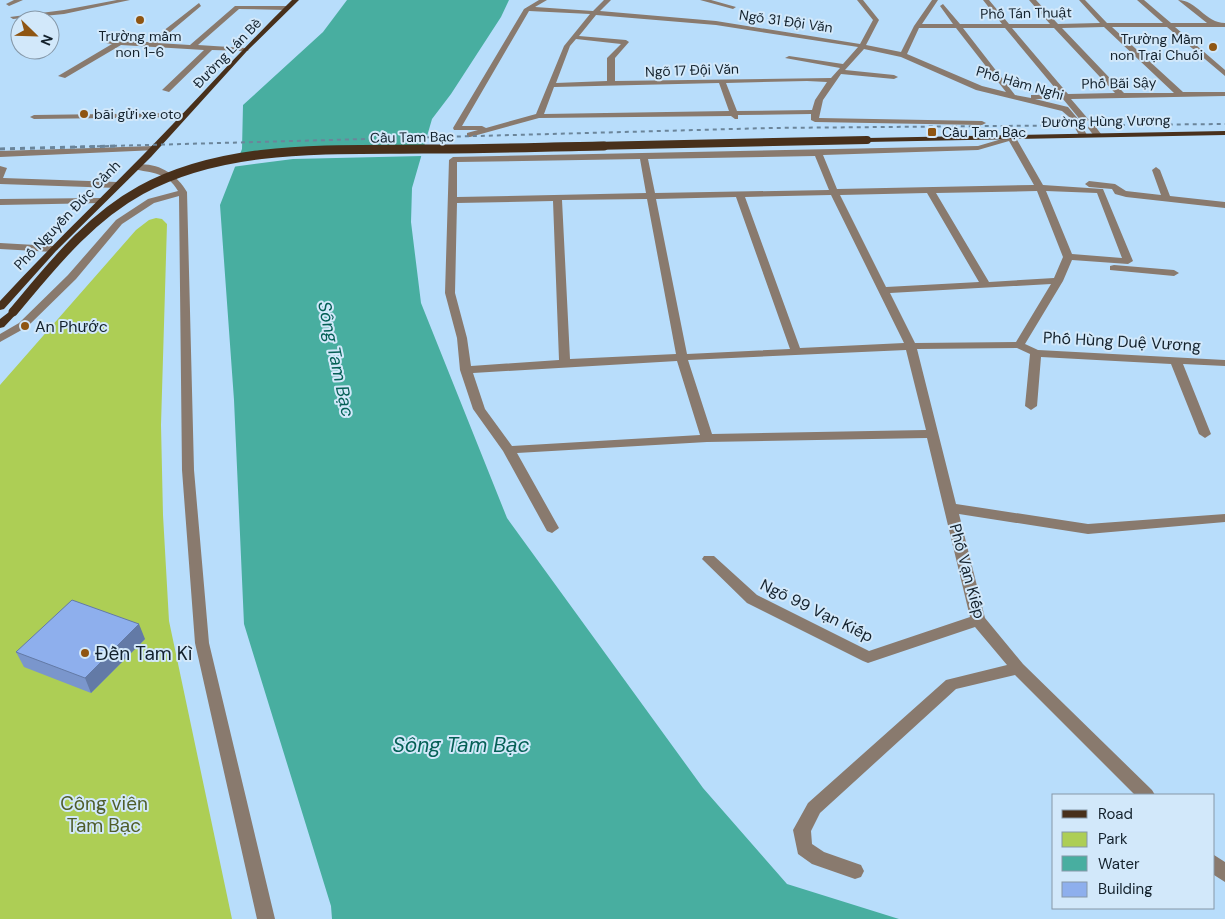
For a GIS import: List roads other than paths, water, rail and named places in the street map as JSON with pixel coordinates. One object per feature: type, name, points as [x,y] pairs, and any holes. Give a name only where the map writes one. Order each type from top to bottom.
[{"type":"main road","name":"Đường Lán Bè","points":[[136,167],[245,50],[296,0]]},
{"type":"main road","name":"Đường Hùng Vương","points":[[867,140],[1012,138],[1081,131],[1225,133]]},
{"type":"main road","name":"Cầu Tam Bạc","points":[[0,325],[86,227],[115,204],[164,179],[230,160],[336,152],[867,140]]},
{"type":"main road","name":"Phố Nguyễn Đức Cảnh","points":[[0,307],[52,249],[136,167]]},
{"type":"street","points":[[9,4],[20,0]]},
{"type":"street","points":[[60,12],[127,0]]},
{"type":"street","points":[[490,128],[457,128],[527,9],[544,0]]},
{"type":"street","points":[[540,116],[553,85],[562,56],[573,37],[608,0]]},
{"type":"street","points":[[703,0],[733,7]]},
{"type":"street","points":[[814,116],[832,80],[862,46],[876,20],[860,0]]},
{"type":"street","points":[[902,54],[917,26],[935,0]]},
{"type":"street","name":"Phố Hàm Nghi","points":[[986,0],[1068,96],[1085,120]]},
{"type":"street","points":[[1032,0],[1121,95]]},
{"type":"street","points":[[1082,0],[1104,24],[1180,94]]},
{"type":"street","points":[[1140,0],[1225,74]]},
{"type":"street","points":[[1181,0],[1214,26]]},
{"type":"street","points":[[150,45],[199,5]]},
{"type":"street","points":[[943,6],[1014,98]]},
{"type":"street","points":[[192,47],[237,7],[287,8]]},
{"type":"street","name":"Ngõ 31 Đội Văn","points":[[527,9],[724,24],[902,54]]},
{"type":"street","name":"Phố Tán Thuật","points":[[917,26],[1058,26],[1104,24],[1225,26]]},
{"type":"street","points":[[573,37],[626,42],[611,58],[611,85]]},
{"type":"street","points":[[108,42],[245,50]]},
{"type":"street","points":[[62,76],[119,43]]},
{"type":"street","points":[[166,90],[210,48]]},
{"type":"street","name":"Phố Hàm Nghi","points":[[902,54],[933,66],[979,88],[1065,109],[1075,120]]},
{"type":"street","points":[[789,58],[841,69],[894,77]]},
{"type":"street","name":"Ngõ 17 Đội Văn","points":[[553,85],[832,80]]},
{"type":"street","points":[[722,81],[734,117],[790,119]]},
{"type":"street","name":"Phố Bãi Sậy","points":[[1014,98],[1225,94]]},
{"type":"street","points":[[470,135],[490,128],[540,116],[733,113],[982,123]]},
{"type":"street","points":[[34,117],[184,115]]},
{"type":"street","points":[[466,370],[796,351],[911,346],[1019,345],[1058,281],[1066,261],[1038,184],[1018,153],[1012,138],[978,148],[818,154],[453,160],[450,294],[462,338],[466,370],[479,409],[509,450],[552,528]]},
{"type":"street","points":[[0,154],[154,148]]},
{"type":"street","name":"Phố Vạn Kiếp","points":[[818,154],[834,192],[911,346],[978,620],[1018,668],[1145,794]]},
{"type":"street","points":[[643,156],[649,195],[682,358],[708,438]]},
{"type":"street","points":[[136,167],[157,168],[176,180],[183,192],[188,470],[202,643],[266,919]]},
{"type":"street","points":[[1156,170],[1168,199]]},
{"type":"street","points":[[0,181],[117,185]]},
{"type":"street","points":[[1038,184],[1100,191],[1128,261],[1066,261]]},
{"type":"street","points":[[452,200],[739,193],[930,191],[1038,184],[1108,185],[1116,186],[1118,192],[1126,194],[1225,205]]},
{"type":"street","points":[[930,191],[986,284]]},
{"type":"street","points":[[0,339],[23,325],[72,277],[118,222],[151,200],[183,192]]},
{"type":"street","points":[[739,193],[796,351]]},
{"type":"street","points":[[557,198],[564,363]]},
{"type":"street","points":[[0,202],[100,201]]},
{"type":"street","points":[[0,246],[52,249]]},
{"type":"street","points":[[1066,261],[1174,273]]},
{"type":"street","points":[[884,290],[1058,281]]},
{"type":"street","name":"Phố Hùng Duệ Vương","points":[[1019,345],[1036,353],[1225,363]]},
{"type":"street","points":[[1032,406],[1033,366],[1036,353]]},
{"type":"street","points":[[1176,361],[1205,434]]},
{"type":"street","points":[[509,450],[708,438],[934,434]]},
{"type":"street","points":[[951,508],[1088,529],[1225,518]]},
{"type":"street","name":"Ngõ 99 Vạn Kiếp","points":[[709,559],[752,599],[868,657],[978,620]]},
{"type":"street","points":[[854,871],[818,858],[804,848],[802,830],[814,808],[951,684],[1018,668]]},
{"type":"street","points":[[1215,864],[1225,874]]},
{"type":"water","name":"Sông Tam Bạc","points":[[347,0],[509,0],[501,17],[451,94],[432,119],[412,188],[411,222],[421,303],[507,518],[703,788],[787,884],[899,919],[332,919],[331,906],[244,624],[234,400],[220,205],[242,149],[243,105],[323,32]]},
{"type":"railway","points":[[73,147],[770,128],[1225,124]]},
{"type":"railway","points":[[0,149],[119,146]]},
{"type":"place","name":"Trường mầm non 1-6","points":[[140,20]]},
{"type":"place","name":"Trường Mầm non Trại Chuối","points":[[1213,47]]},
{"type":"place","name":"bãi gửi xe oto","points":[[84,114]]},
{"type":"place","name":"Cầu Tam Bạc","points":[[932,132]]},
{"type":"place","name":"An Phước","points":[[25,326]]},
{"type":"place","name":"Đền Tam Kì","points":[[85,653]]},
{"type":"park label","name":"Công viên Tam Bạc","points":[[104,814]]}]
